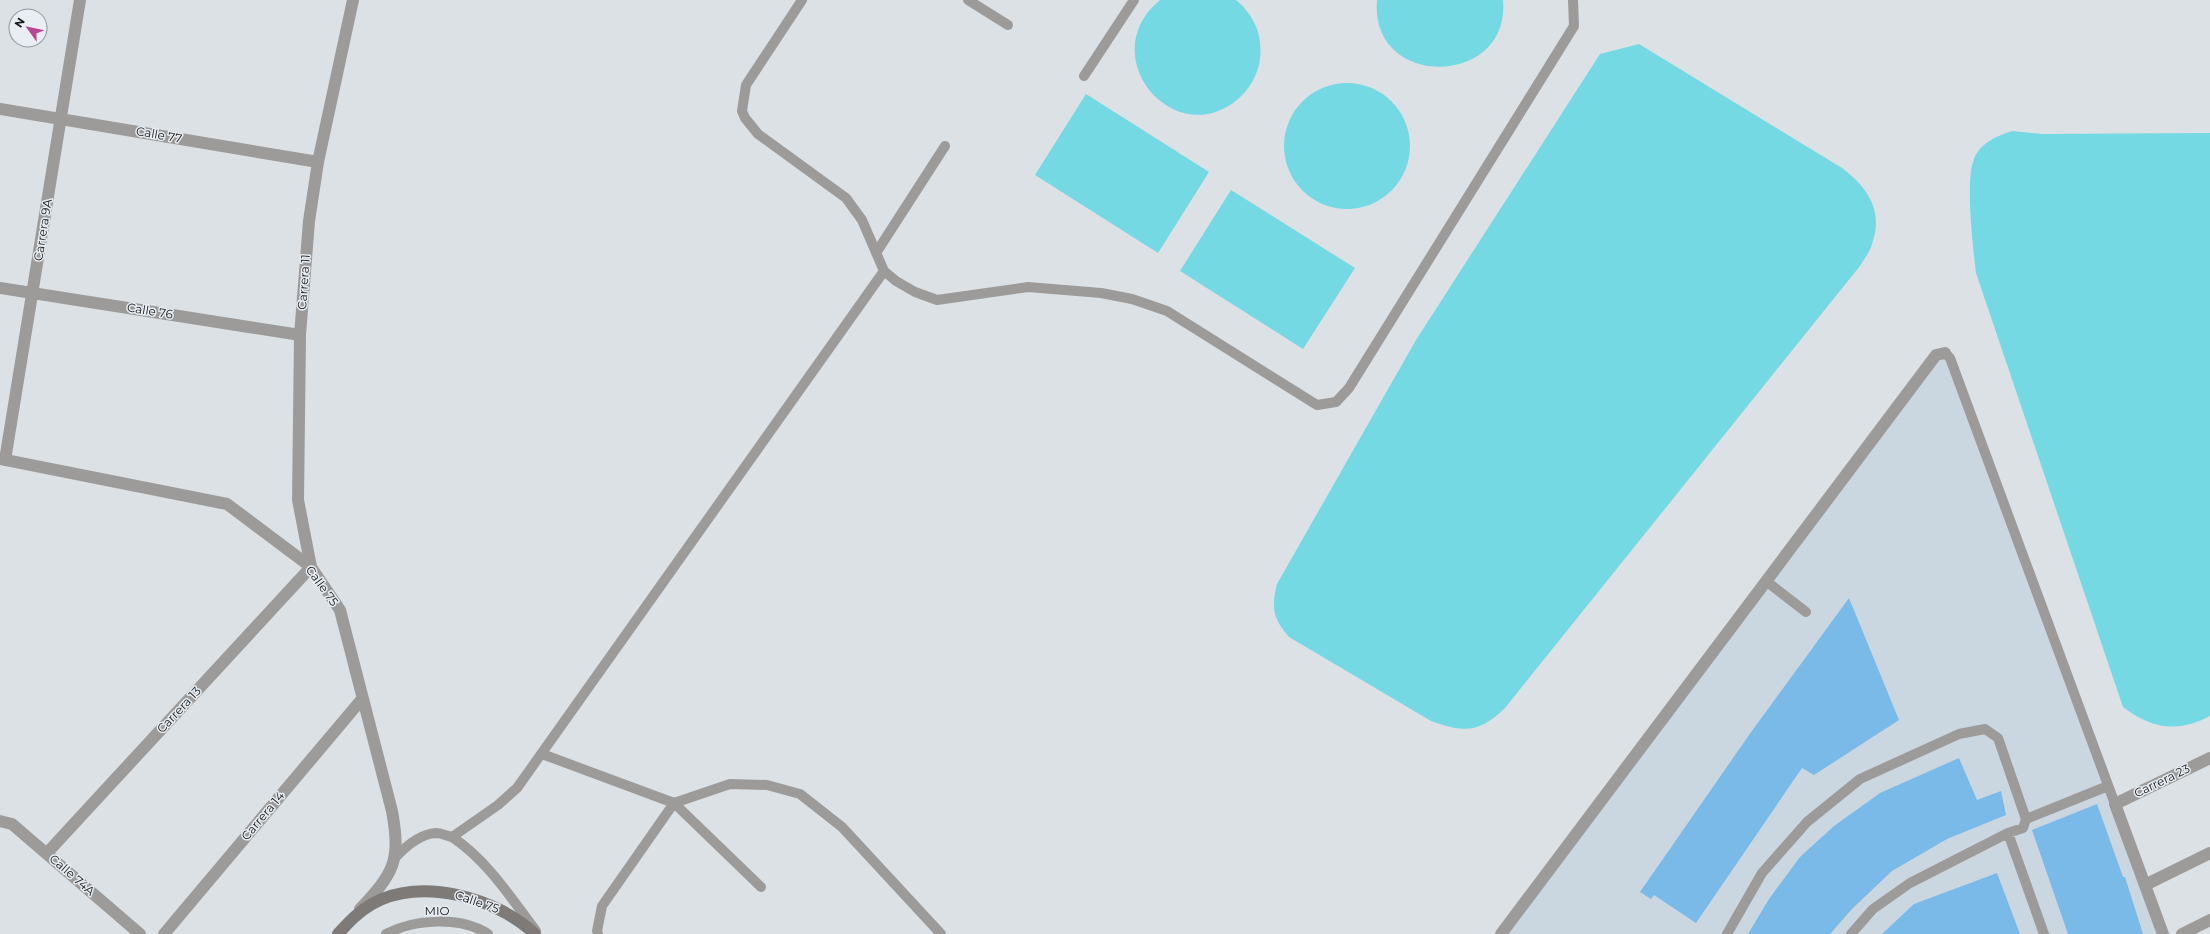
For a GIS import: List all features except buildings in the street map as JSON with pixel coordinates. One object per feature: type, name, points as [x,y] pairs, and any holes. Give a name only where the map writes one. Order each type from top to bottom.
[{"type":"main road","name":"Calle 75","points":[[338,934],[353,916],[374,903],[388,898],[419,892],[435,892],[453,894],[488,904],[519,921],[537,934]]},
{"type":"street","name":"Carrera 9A","points":[[3,459],[80,0]]},
{"type":"street","name":"Carrera 11","points":[[310,567],[298,500],[300,335],[309,221],[318,162],[353,0]]},
{"type":"street","name":"Calle 77","points":[[0,109],[318,162]]},
{"type":"street","name":"Calle 76","points":[[0,288],[300,335]]},
{"type":"street","points":[[1501,934],[1936,355],[1945,354]]},
{"type":"street","name":"Calle 75","points":[[3,459],[227,504],[310,567],[340,610],[392,811],[397,837],[395,858],[388,876],[353,916]]},
{"type":"street","name":"Carrera 13","points":[[47,853],[310,567]]},
{"type":"street","name":"Carrera 14","points":[[164,934],[362,698]]},
{"type":"street","name":"Carrera 23","points":[[2115,804],[2210,758]]},
{"type":"street","points":[[2115,804],[2163,934]]},
{"type":"street","name":"Calle 74A","points":[[0,821],[12,824],[140,934]]},
{"type":"street","points":[[2145,885],[2210,853]]},
{"type":"street","points":[[2182,934],[2210,920]]},
{"type":"lane","points":[[802,0],[746,85],[742,111],[745,118],[758,134],[846,198],[862,220],[884,271],[896,281],[915,292],[937,300],[1028,287],[1101,293],[1132,298],[1167,312],[1317,405],[1336,402],[1348,388],[1574,26],[1573,0]]},
{"type":"lane","points":[[968,0],[1008,25]]},
{"type":"lane","points":[[1084,76],[1134,0]]},
{"type":"lane","points":[[876,253],[945,146]]},
{"type":"lane","points":[[452,837],[498,804],[517,788],[884,271]]},
{"type":"lane","points":[[1945,354],[1950,358],[2115,804]]},
{"type":"lane","points":[[1766,581],[1806,612]]},
{"type":"lane","points":[[1727,934],[1762,873],[1808,822],[1860,779],[1958,734],[1985,729],[1998,738],[2026,819],[2023,828],[1910,883],[1873,909],[1851,934]]},
{"type":"lane","points":[[542,754],[674,803],[761,887]]},
{"type":"lane","points":[[598,934],[597,931],[602,906],[674,803],[730,784],[768,785],[800,794],[842,827],[940,934]]},
{"type":"lane","points":[[2026,819],[2108,786]]},
{"type":"lane","points":[[395,858],[406,846],[419,839],[436,833],[452,837],[466,846],[478,858],[537,934]]},
{"type":"lane","points":[[2008,834],[2044,934]]},
{"type":"lane","name":"MIO","points":[[386,934],[394,930],[417,924],[439,922],[462,924],[488,934]]},
{"type":"shaded area","points":[[1945,353],[2163,934],[1501,934],[1936,355]]},
{"type":"water","points":[[1160,0],[1236,0],[1248,12],[1256,26],[1261,50],[1260,59],[1252,82],[1237,100],[1213,113],[1189,114],[1167,106],[1149,90],[1138,70],[1135,46],[1141,22]]},
{"type":"water","points":[[1377,0],[1503,0],[1500,29],[1486,50],[1465,62],[1440,67],[1415,63],[1394,50],[1380,29]]},
{"type":"water","points":[[1639,44],[1842,168],[1851,175],[1866,191],[1871,200],[1876,220],[1872,244],[1860,266],[1505,708],[1496,716],[1479,726],[1462,729],[1453,728],[1431,721],[1289,637],[1280,624],[1275,612],[1274,600],[1277,584],[1416,340],[1600,54]]},
{"type":"water","points":[[1353,83],[1365,85],[1377,90],[1392,101],[1403,116],[1408,128],[1410,146],[1408,164],[1403,176],[1392,191],[1377,202],[1365,207],[1341,209],[1329,207],[1317,202],[1302,191],[1291,176],[1286,164],[1284,140],[1286,128],[1291,116],[1302,101],[1317,90],[1329,85]]},
{"type":"water","points":[[1086,94],[1209,172],[1158,253],[1035,175]]},
{"type":"water","points":[[2012,131],[2043,134],[2210,133],[2210,716],[2187,725],[2165,726],[2155,724],[2144,720],[2123,707],[1976,273],[1970,214],[1971,169],[1977,153],[1985,144]]},
{"type":"water","points":[[1231,190],[1355,268],[1303,349],[1180,271]]}]
